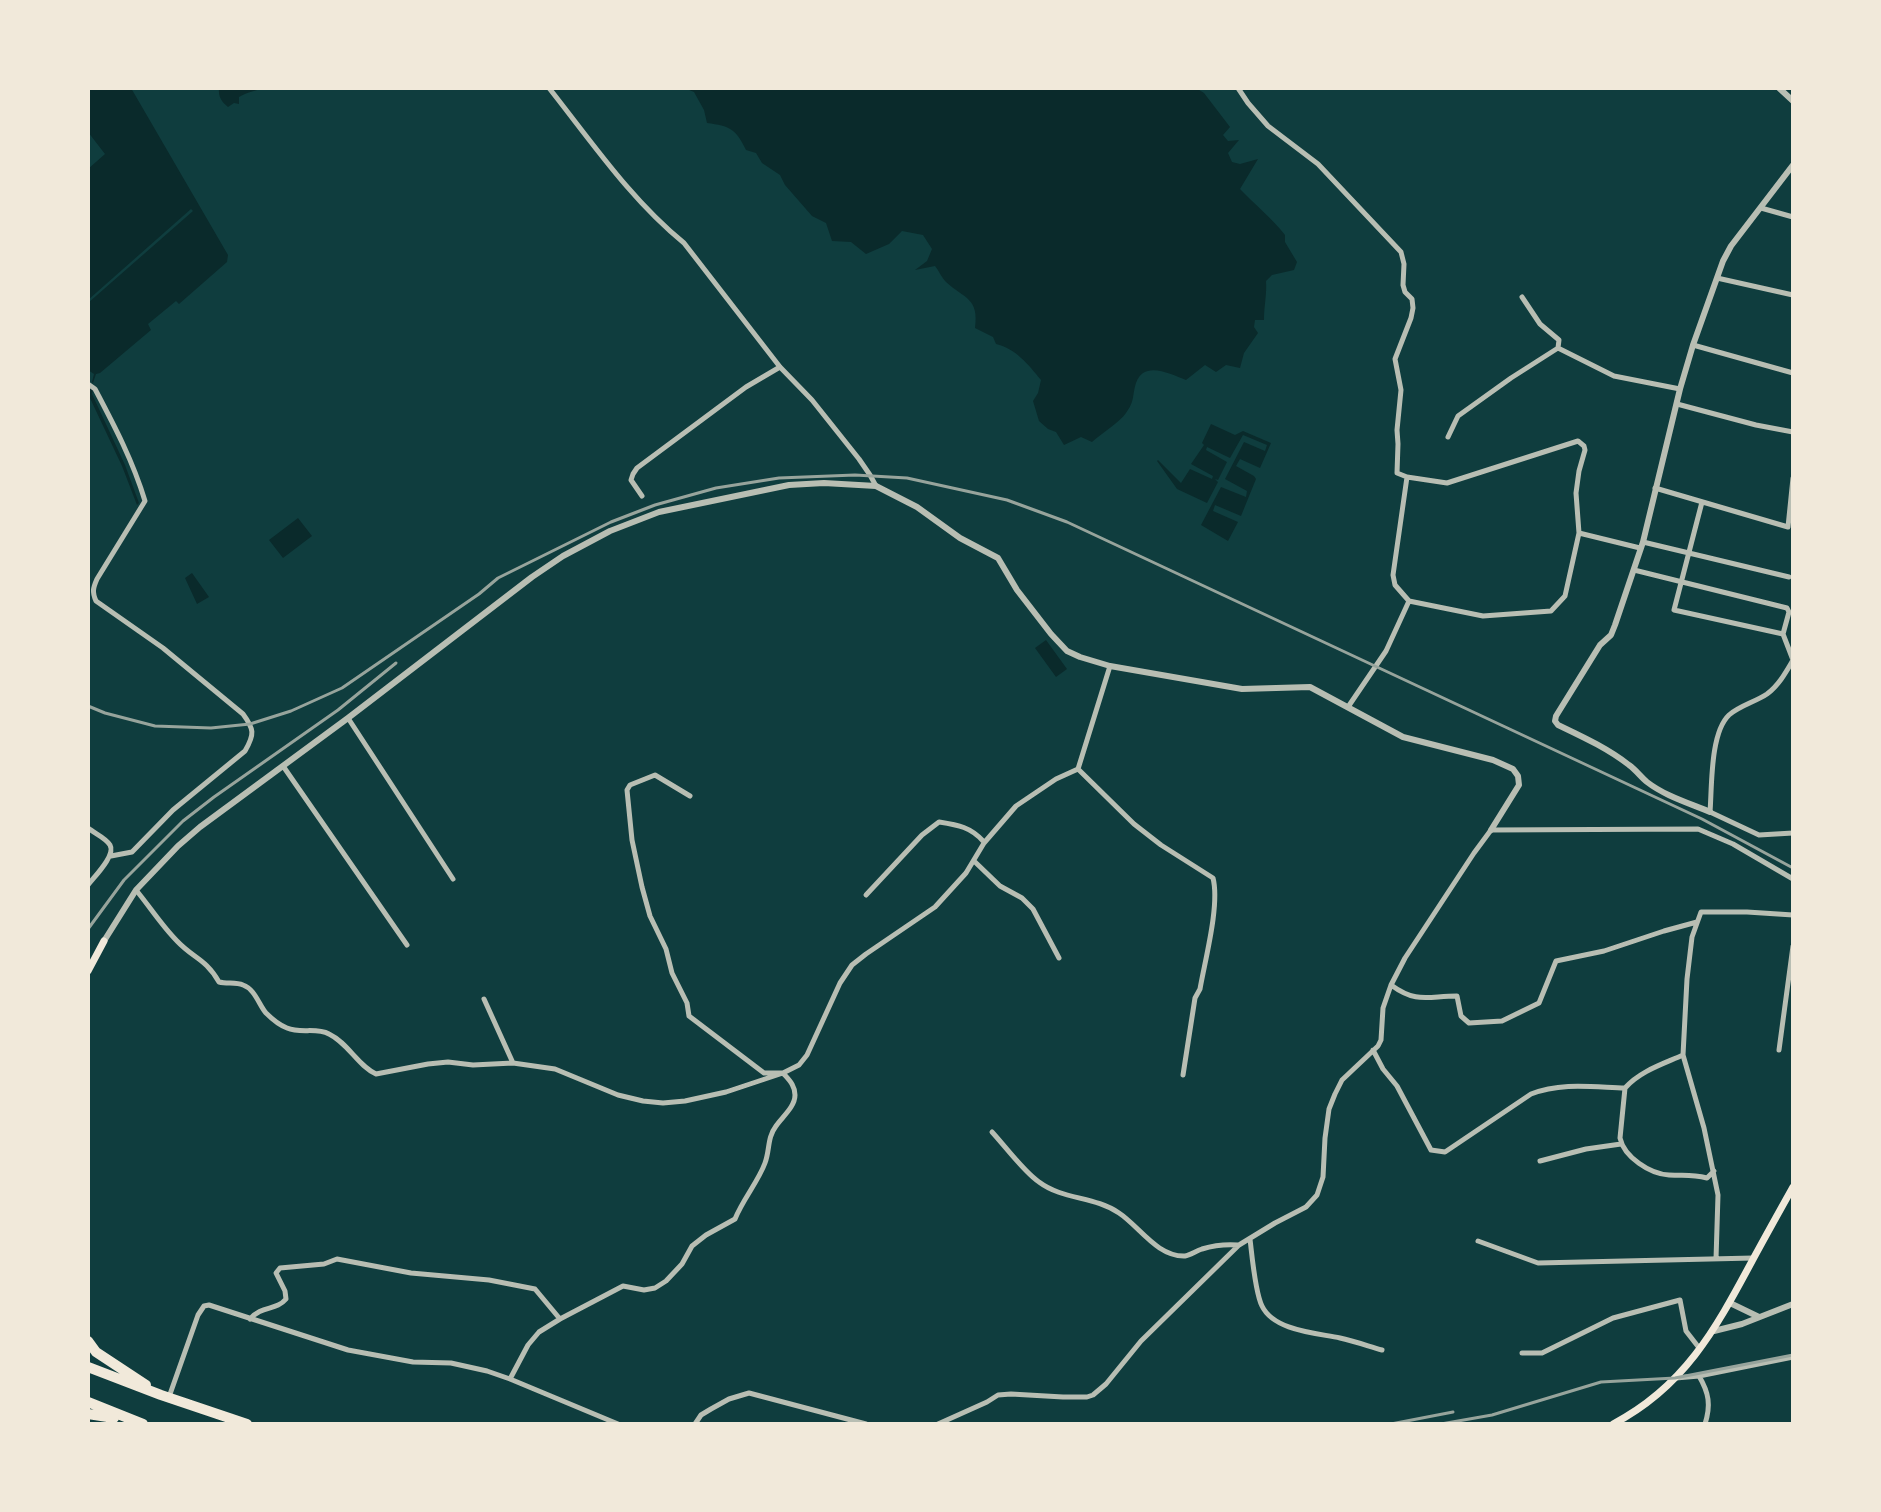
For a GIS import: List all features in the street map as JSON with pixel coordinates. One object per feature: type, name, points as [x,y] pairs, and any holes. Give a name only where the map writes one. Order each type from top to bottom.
[{"type":"highway","points":[[88,1341],[96,1352],[165,1396]]},
{"type":"highway","points":[[88,1367],[247,1424]]},
{"type":"highway","points":[[88,1402],[141,1424]]},
{"type":"highway","points":[[88,1414],[141,1424]]},
{"type":"main road","points":[[88,971],[104,941]]},
{"type":"main road","points":[[1613,1424],[1640,1408],[1675,1378],[1701,1349],[1730,1303],[1793,1187]]},
{"type":"street","points":[[549,88],[641,201],[684,243],[780,367],[812,400],[859,459],[876,486]]},
{"type":"street","points":[[1238,88],[1268,126],[1318,164],[1401,252],[1403,285],[1412,299],[1413,308],[1395,359],[1401,390],[1397,473],[1447,483],[1578,441],[1584,446],[1576,493],[1579,533],[1565,596],[1551,611],[1483,616],[1409,601],[1395,585],[1393,575],[1407,477]]},
{"type":"street","points":[[1779,88],[1793,101]]},
{"type":"street","points":[[1793,165],[1731,246],[1717,278],[1680,389],[1642,545],[1611,635],[1600,645],[1555,721],[1602,746],[1658,788],[1759,835],[1793,833]]},
{"type":"street","points":[[1761,208],[1793,217]]},
{"type":"street","points":[[1717,278],[1793,295]]},
{"type":"street","points":[[1522,297],[1540,324],[1559,340],[1558,348]]},
{"type":"street","points":[[1693,345],[1793,373]]},
{"type":"street","points":[[1558,348],[1614,376],[1680,389]]},
{"type":"street","points":[[1448,437],[1458,416],[1558,348]]},
{"type":"street","points":[[642,496],[631,480],[637,468],[746,387],[780,367]]},
{"type":"street","points":[[88,384],[95,389],[120,437],[145,501],[97,579],[93,588],[96,601],[163,648],[243,714],[252,731],[245,751],[173,810],[132,852],[111,856]]},
{"type":"street","points":[[1677,404],[1793,432]]},
{"type":"street","points":[[1655,488],[1788,527],[1793,478]]},
{"type":"street","points":[[104,941],[136,890],[200,827],[563,556],[659,512],[789,485],[824,483],[876,486],[917,507],[960,538],[998,558],[1017,590],[1051,634],[1067,651],[1080,657],[1110,666],[1242,689],[1310,687],[1403,737],[1493,760],[1513,769],[1518,776],[1516,794],[1405,958],[1391,985],[1383,1008],[1378,1046],[1342,1080],[1329,1109],[1323,1177],[1317,1195],[1306,1207],[1239,1245],[1141,1341],[1106,1384],[1093,1395],[998,1395],[938,1424]]},
{"type":"street","points":[[1702,502],[1674,610],[1783,634]]},
{"type":"street","points":[[1579,533],[1688,552],[1789,577]]},
{"type":"street","points":[[1634,570],[1787,608],[1789,612],[1783,634],[1793,660],[1768,693],[1735,711],[1723,722],[1716,740],[1710,812]]},
{"type":"street","points":[[1348,707],[1386,651],[1409,601]]},
{"type":"street","points":[[136,890],[177,941],[203,960],[219,982],[247,986],[265,1012],[288,1029],[328,1033],[350,1049],[370,1072],[376,1074],[448,1062],[473,1065],[513,1063],[555,1069],[618,1095],[643,1101],[685,1101],[726,1092],[799,1065],[852,965],[935,907],[966,873],[984,843],[1016,806],[1056,779],[1078,769],[1110,666]]},
{"type":"street","points":[[348,718],[453,879]]},
{"type":"street","points":[[283,766],[407,945]]},
{"type":"street","points":[[1078,769],[1134,824],[1213,878],[1216,889],[1211,930],[1200,989],[1195,998],[1183,1075]]},
{"type":"street","points":[[510,1379],[528,1345],[539,1332],[623,1286],[644,1290],[655,1288],[682,1264],[692,1246],[735,1219],[766,1162],[773,1130],[795,1099],[793,1084],[783,1073],[764,1073],[689,1016],[666,949],[650,916],[632,840],[627,790],[630,785],[655,775],[690,796]]},
{"type":"street","points":[[866,895],[922,835],[939,822],[963,826],[976,833],[984,843]]},
{"type":"street","points":[[88,828],[112,848],[111,856],[88,885]]},
{"type":"street","points":[[1491,830],[1698,829],[1733,844],[1793,879]]},
{"type":"street","points":[[974,861],[1000,886],[1022,898],[1033,909],[1059,958]]},
{"type":"street","points":[[1716,1259],[1718,1195],[1704,1128],[1683,1055],[1692,937],[1701,912],[1793,915]]},
{"type":"street","points":[[1391,985],[1417,999],[1457,996],[1461,1016],[1469,1023],[1502,1021],[1539,1003],[1556,961],[1604,951],[1698,922]]},
{"type":"street","points":[[1779,1050],[1793,946]]},
{"type":"street","points":[[484,999],[513,1063]]},
{"type":"street","points":[[1373,1050],[1397,1086],[1431,1150],[1436,1152],[1445,1152],[1531,1094],[1545,1088],[1625,1088]]},
{"type":"street","points":[[1683,1055],[1649,1070],[1625,1088],[1621,1144],[1642,1165],[1666,1175],[1690,1174],[1707,1178],[1714,1171]]},
{"type":"street","points":[[992,1132],[1035,1180],[1062,1195],[1106,1205],[1131,1222],[1147,1239],[1173,1254],[1186,1256],[1222,1243],[1239,1245]]},
{"type":"street","points":[[1540,1161],[1621,1144]]},
{"type":"street","points":[[1250,1238],[1262,1307],[1270,1316],[1301,1331],[1382,1350]]},
{"type":"street","points":[[1478,1241],[1538,1263],[1753,1258]]},
{"type":"street","points":[[250,1319],[257,1311],[281,1304],[286,1299],[276,1273],[280,1268],[324,1264],[337,1259],[411,1273],[489,1280],[535,1289],[560,1319]]},
{"type":"street","points":[[1522,1353],[1542,1353],[1613,1318],[1680,1300],[1686,1331],[1701,1349]]},
{"type":"street","points":[[1730,1303],[1759,1317]]},
{"type":"street","points":[[1714,1331],[1793,1304]]},
{"type":"street","points":[[165,1396],[198,1315],[204,1306],[209,1305],[348,1350],[413,1362],[451,1363],[510,1379],[618,1424]]},
{"type":"street","points":[[1675,1378],[1793,1357]]},
{"type":"street","points":[[1699,1376],[1706,1387],[1710,1407],[1705,1424]]},
{"type":"street","points":[[695,1424],[701,1415],[711,1409],[749,1393],[866,1424]]},
{"type":"water","points":[[88,88],[131,88],[228,255],[227,262],[179,304],[176,301],[148,324],[151,330],[96,374],[93,383],[94,374],[88,370],[88,303],[193,211],[191,209],[88,300],[88,169],[105,154],[88,132]]},
{"type":"water","points":[[219,88],[266,88],[242,95],[239,104],[228,107],[221,99]]},
{"type":"water","points":[[684,88],[1196,88],[1204,93],[1230,127],[1223,135],[1228,141],[1239,140],[1228,153],[1232,162],[1240,164],[1258,159],[1240,189],[1285,235],[1285,242],[1297,262],[1294,270],[1272,275],[1266,281],[1264,320],[1255,320],[1254,327],[1258,333],[1244,353],[1240,368],[1226,365],[1216,372],[1205,365],[1186,380],[1165,372],[1145,372],[1136,383],[1129,409],[1120,420],[1092,442],[1081,437],[1064,445],[1056,432],[1039,421],[1033,401],[1041,380],[1031,368],[1016,353],[996,344],[993,337],[975,328],[973,305],[946,282],[935,266],[915,270],[927,261],[932,249],[923,235],[902,231],[889,244],[866,254],[851,242],[832,241],[826,223],[812,216],[780,175],[762,163],[756,153],[746,150],[731,130],[707,123],[694,92]]},
{"type":"water","points":[[91,388],[125,465],[139,503],[137,505],[89,396]]},
{"type":"water","points":[[1211,424],[1235,435],[1243,431],[1271,443],[1260,468],[1240,459],[1236,466],[1256,479],[1241,516],[1215,505],[1213,511],[1238,522],[1228,541],[1201,525],[1221,487],[1246,497],[1247,491],[1225,479],[1244,442],[1265,451],[1267,445],[1243,435],[1230,458],[1207,447],[1206,450],[1227,462],[1218,480],[1215,479],[1218,482],[1207,503],[1177,489],[1157,461],[1181,483],[1190,469],[1212,479],[1213,476],[1191,464],[1204,445],[1202,443]]},
{"type":"water","points":[[298,518],[312,536],[283,558],[269,540]]},
{"type":"water","points":[[192,573],[209,597],[197,604],[185,578]]},
{"type":"water","points":[[1046,640],[1067,669],[1056,677],[1035,648]]},
{"type":"railway","points":[[88,706],[155,726],[211,728],[250,724],[291,711],[342,688],[498,578],[611,522],[655,505],[716,488],[779,478],[855,475],[907,478],[1007,500],[1067,522],[1702,819],[1793,868]]},
{"type":"railway","points":[[88,929],[124,880],[183,821],[338,710],[396,663]]},
{"type":"railway","points":[[1441,1424],[1492,1415],[1601,1382],[1675,1378],[1793,1355]]},
{"type":"railway","points":[[1391,1424],[1453,1412]]}]
